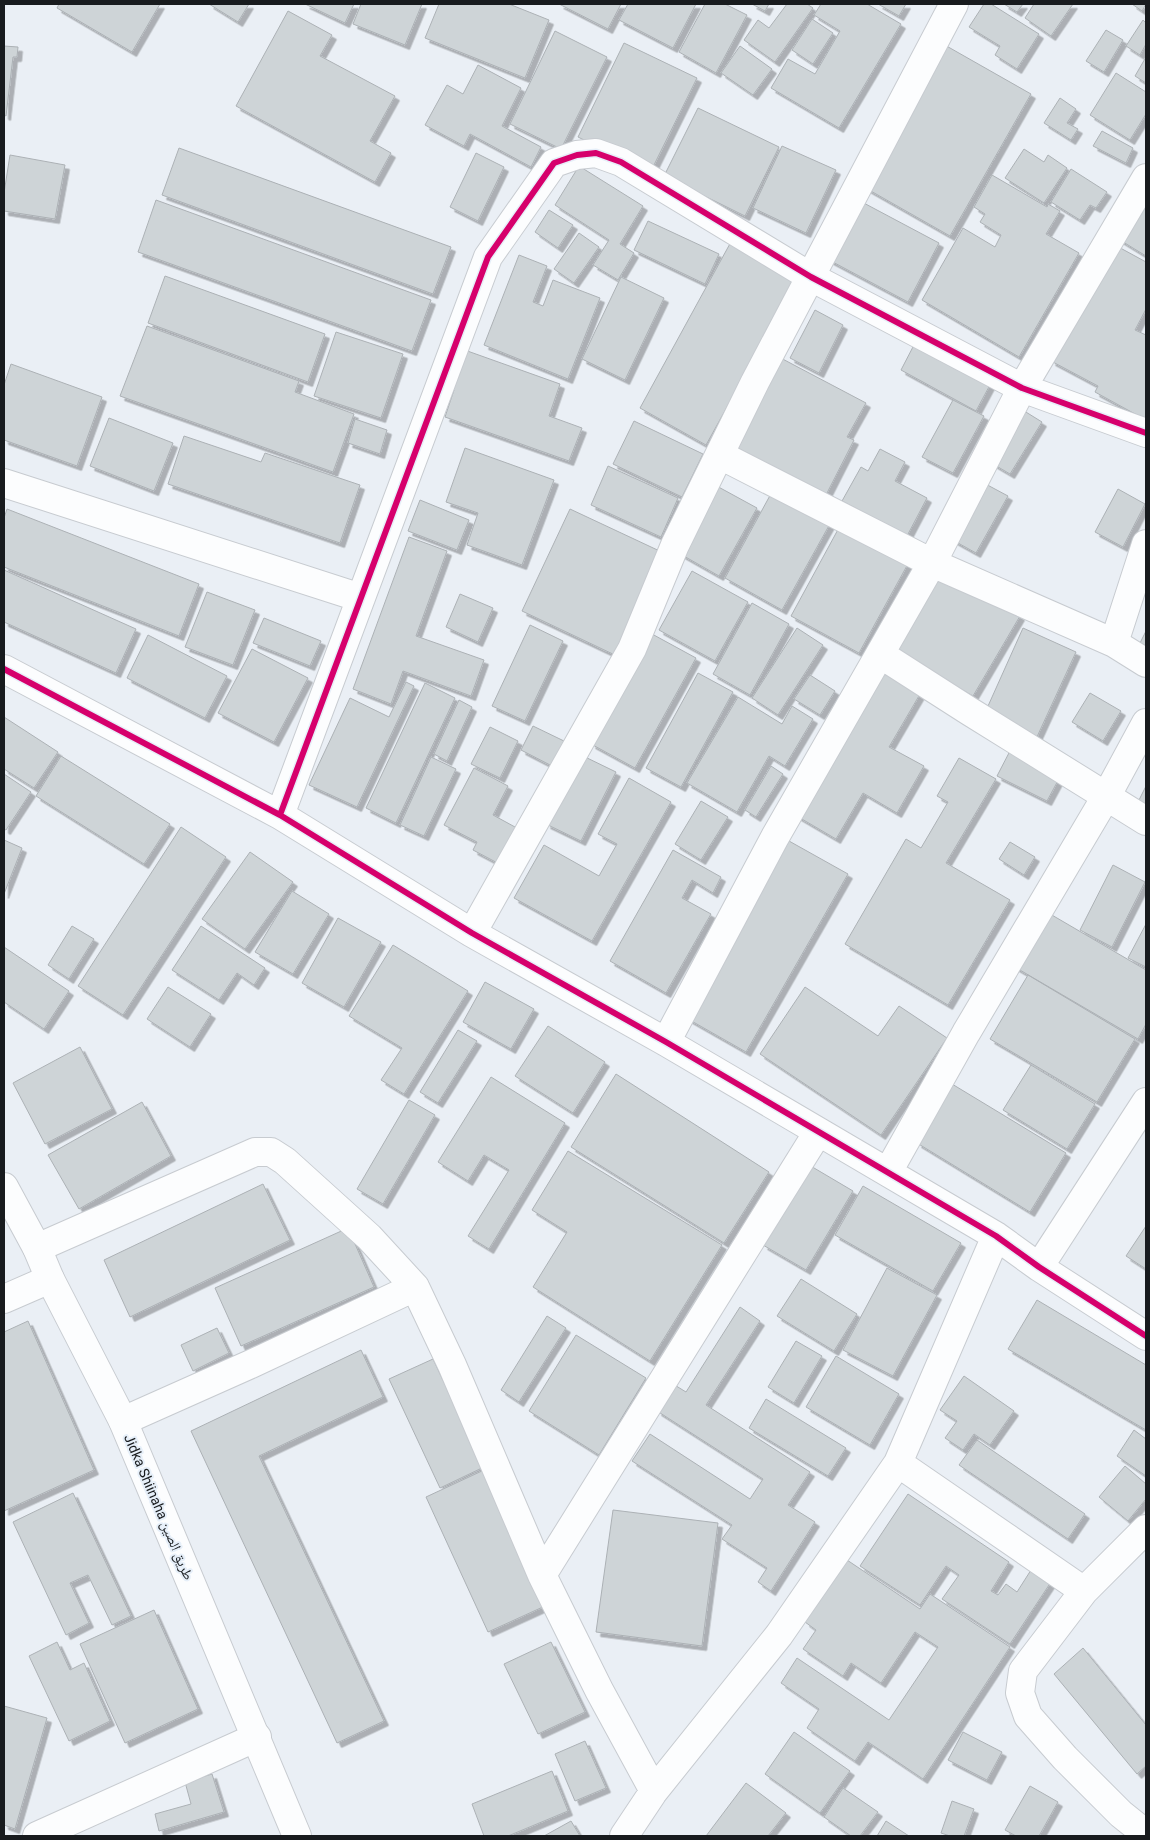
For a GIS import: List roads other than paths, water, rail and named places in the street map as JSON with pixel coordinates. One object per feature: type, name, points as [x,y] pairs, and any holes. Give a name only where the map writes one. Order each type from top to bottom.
[{"type":"street","points":[[472,933],[632,649],[676,545],[755,382],[954,4]]},
{"type":"street","points":[[280,815],[488,257],[554,163],[577,155],[596,153],[621,162],[811,277],[1022,388],[1146,433]]},
{"type":"street","points":[[666,1042],[775,837],[932,563],[1022,388],[1146,178]]},
{"type":"street","points":[[720,455],[932,563],[1114,643],[1146,663]]},
{"type":"street","points":[[4,484],[361,598]]},
{"type":"street","points":[[1114,643],[1146,544]]},
{"type":"street","points":[[880,654],[1146,821]]},
{"type":"street","points":[[4,669],[280,815],[472,933],[666,1042],[996,1236],[1039,1267],[1146,1336]]},
{"type":"street","points":[[888,1172],[966,1033],[1106,795],[1146,723]]},
{"type":"street","points":[[1039,1267],[1146,1102]]},
{"type":"street","points":[[542,1575],[818,1132]]},
{"type":"street","points":[[37,1248],[255,1152],[271,1152],[285,1160],[369,1237],[415,1287],[452,1365],[542,1575],[599,1690],[654,1791]]},
{"type":"street","name":"Jidka Shiinaha طريق الصين","points":[[4,1187],[37,1248],[50,1279],[123,1421],[297,1836]]},
{"type":"street","points":[[624,1836],[654,1791],[779,1635],[898,1463],[996,1236]]},
{"type":"street","points":[[4,1300],[50,1279]]},
{"type":"street","points":[[123,1421],[251,1364],[415,1287]]},
{"type":"street","points":[[898,1463],[1084,1591]]},
{"type":"street","points":[[1146,1529],[1084,1591],[1023,1671],[1020,1693],[1028,1716],[1065,1758],[1121,1814],[1146,1834]]},
{"type":"street","points":[[37,1836],[257,1737]]}]
